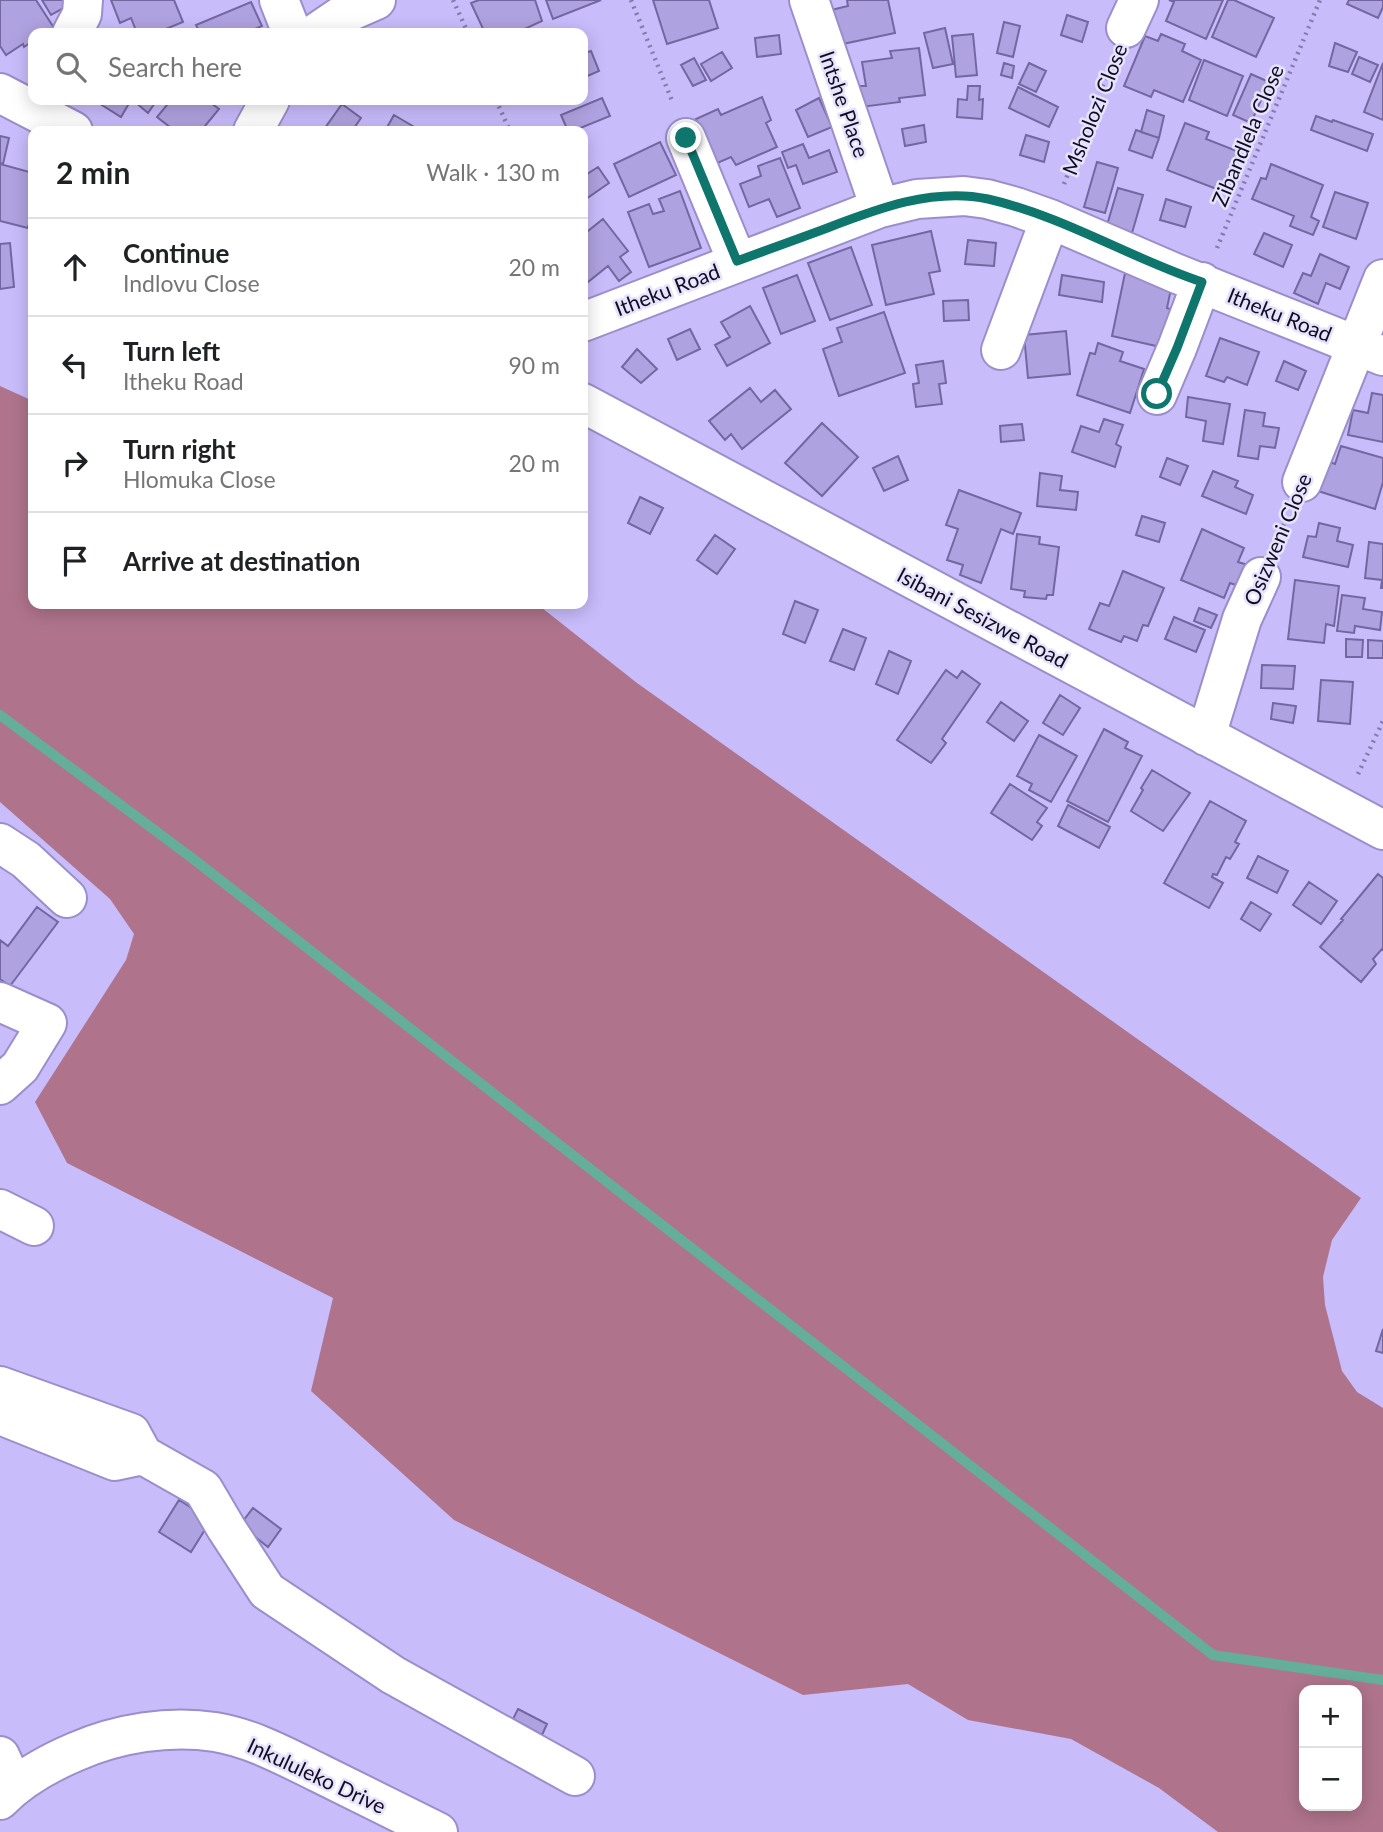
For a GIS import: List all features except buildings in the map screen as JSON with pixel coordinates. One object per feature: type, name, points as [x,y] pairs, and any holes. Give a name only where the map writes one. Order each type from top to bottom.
[{"type":"street","points":[[75,28],[82,14],[83,0]]},
{"type":"street","points":[[279,0],[290,28]]},
{"type":"street","points":[[323,28],[344,14],[376,0]]},
{"type":"street","name":"Intshe Place","points":[[809,0],[880,208]]},
{"type":"street","points":[[29,105],[64,126]]},
{"type":"street","points":[[256,126],[267,105]]},
{"type":"street","points":[[686,138],[737,261]]},
{"type":"street","name":"Itheku Road","points":[[588,320],[880,208],[917,199],[964,196],[987,199],[1050,219],[1175,273],[1369,350]]},
{"type":"street","points":[[1001,350],[1050,219]]},
{"type":"street","name":"Osizweni Close","points":[[1302,482],[1369,350],[1383,279]]},
{"type":"street","points":[[1157,394],[1202,282]]},
{"type":"street","name":"Isibani Sesizwe Road","points":[[588,406],[1383,830]]},
{"type":"street","name":"Osizweni Close","points":[[1206,736],[1242,619],[1261,577]]},
{"type":"street","points":[[0,843],[26,860],[67,898]]},
{"type":"street","points":[[0,1002],[47,1023],[20,1066],[0,1085]]},
{"type":"street","points":[[0,1209],[34,1226]]},
{"type":"street","points":[[0,1385],[131,1433],[143,1455],[203,1489],[267,1591],[393,1675],[575,1776]]},
{"type":"street","points":[[0,1415],[115,1461],[143,1455]]},
{"type":"street","name":"Inkululeko Drive","points":[[5,1781],[92,1744],[134,1734],[178,1730],[217,1732],[250,1741],[286,1757],[438,1832]]},
{"type":"path","points":[[453,0],[466,28]]},
{"type":"path","points":[[631,0],[686,138]]},
{"type":"path","name":"Zibandlela Close","points":[[1202,282],[1320,0]]},
{"type":"path","name":"Msholozi Close","points":[[1050,219],[1132,14]]},
{"type":"path","points":[[498,105],[508,126]]},
{"type":"path","name":"Osizweni Close","points":[[1261,577],[1302,482]]},
{"type":"path","points":[[1342,807],[1383,721]]},
{"type":"shaded area","points":[[0,386],[28,399],[28,609],[543,609],[637,683],[1361,1198],[1332,1240],[1323,1277],[1325,1305],[1342,1371],[1357,1392],[1383,1408],[1383,1832],[1218,1832],[1159,1788],[1071,1739],[968,1720],[908,1684],[803,1695],[454,1520],[311,1391],[333,1298],[67,1163],[35,1102],[126,960],[134,934],[110,899],[0,802]]},
{"type":"waterway","points":[[0,715],[192,858],[1213,1655],[1383,1680]]},
{"type":"route","points":[[686,138],[737,261],[880,208],[917,199],[964,196],[987,199],[1050,219],[1202,282],[1157,394]]}]
